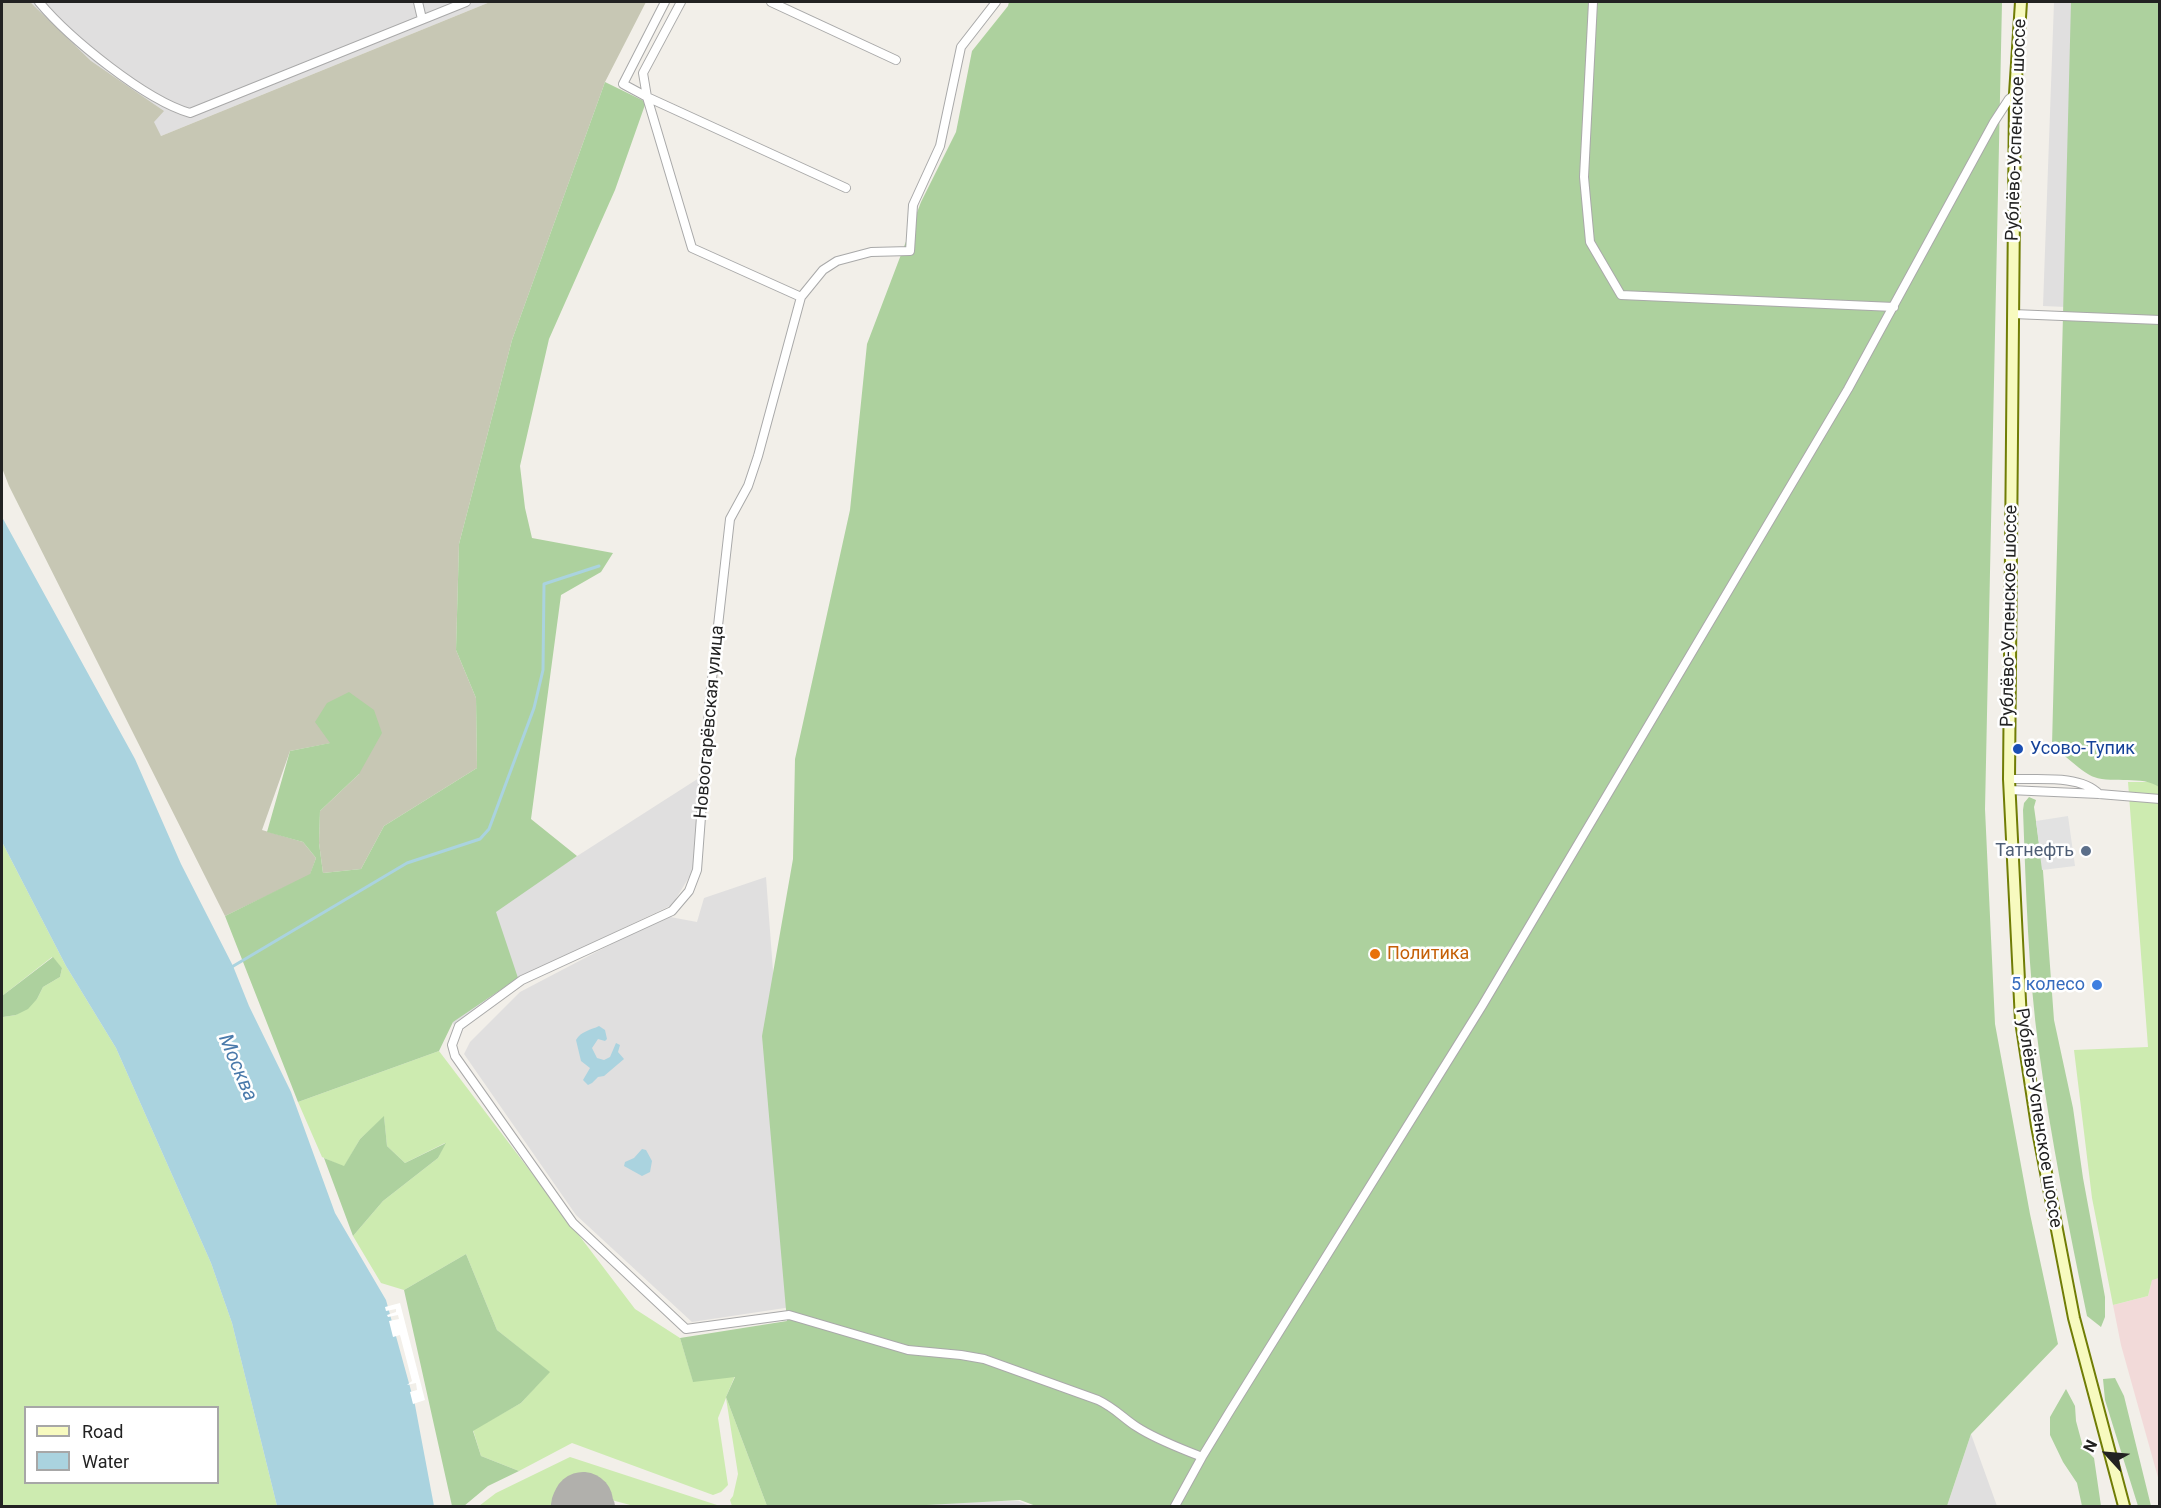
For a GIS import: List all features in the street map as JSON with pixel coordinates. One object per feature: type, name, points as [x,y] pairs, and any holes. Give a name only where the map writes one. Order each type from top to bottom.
[{"type":"main road","name":"Рублёво-Успенское шоссе","points":[[2021,2],[2015,94],[2009,785],[2021,1021],[2037,1126],[2074,1318],[2124,1506]]},
{"type":"street","points":[[39,2],[65,28],[127,79],[143,90],[190,113],[466,2]]},
{"type":"street","points":[[418,2],[422,19]]},
{"type":"street","points":[[665,2],[623,84],[846,188]]},
{"type":"street","points":[[681,2],[643,73],[647,97],[692,248],[801,297]]},
{"type":"street","points":[[771,2],[896,60]]},
{"type":"street","name":"Новоогарёвская улица","points":[[996,2],[961,47],[940,146],[913,205],[910,250],[871,252],[837,261],[823,270],[801,297],[758,456],[748,486],[730,519],[710,698],[697,870],[689,891],[672,911],[522,980],[459,1026],[452,1045],[455,1056],[573,1223],[687,1329],[789,1315],[908,1350],[984,1359],[1114,1407],[1135,1426],[1150,1435],[1202,1457]]},
{"type":"street","points":[[1593,2],[1584,177],[1589,232],[1590,242],[1622,295],[1894,307]]},
{"type":"street","points":[[1175,1506],[1230,1411],[1482,1006],[1848,389],[1994,122],[2009,99],[2015,94]]},
{"type":"street","points":[[2013,314],[2160,320]]},
{"type":"street","points":[[2009,785],[2079,781],[2093,786],[2099,794],[2160,799]]},
{"type":"shaded area","points":[[2,2],[490,2],[161,136]]},
{"type":"shaded area","points":[[2,2],[30,2],[91,61],[164,111],[154,122],[161,136],[490,2],[646,2],[605,82],[512,340],[459,544],[456,650],[476,698],[477,768],[384,826],[361,869],[323,873],[319,843],[320,811],[359,774],[331,743],[290,751],[262,830],[303,842],[316,858],[310,875],[225,916],[2,468]]},
{"type":"shaded area","points":[[2054,2],[2159,2],[2159,311],[2043,306]]},
{"type":"shaded area","points":[[699,778],[696,866],[672,905],[518,978],[455,1029],[426,937],[496,908]]},
{"type":"shaded area","points":[[2068,816],[2075,866],[2042,870],[2036,821]]},
{"type":"shaded area","points":[[766,877],[798,1306],[692,1322],[576,1215],[464,1054],[470,1042],[520,992],[665,916],[697,922],[704,898]]},
{"type":"shaded area","points":[[2159,1278],[2159,1481],[2121,1345],[2113,1305],[2148,1296],[2152,1279]]},
{"type":"shaded area","points":[[1971,1434],[1997,1506],[1947,1506]]},
{"type":"shaded area","points":[[1019,1501],[1030,1506],[904,1506],[904,1502]]},
{"type":"green space","points":[[1009,2],[2002,2],[1985,809],[1995,1024],[2030,1214],[2058,1344],[1971,1434],[1947,1506],[1036,1506],[1020,1500],[908,1506],[767,1506],[726,1397],[735,1377],[693,1382],[680,1338],[787,1321],[762,1036],[793,859],[795,759],[850,510],[867,344],[921,202],[956,132],[972,51]]},
{"type":"green space","points":[[2071,2],[2159,2],[2159,787],[2144,781],[2094,777],[2052,745]]},
{"type":"green space","points":[[605,82],[646,102],[615,190],[549,339],[520,466],[525,508],[532,538],[613,553],[601,572],[561,595],[531,819],[577,856],[496,912],[518,978],[453,1022],[439,1051],[298,1102],[225,916],[310,874],[316,858],[303,842],[267,832],[290,751],[330,743],[315,722],[327,703],[349,692],[374,710],[382,733],[359,774],[320,811],[319,843],[323,873],[361,869],[384,826],[477,768],[476,698],[456,650],[459,544],[512,340]]},
{"type":"green space","points":[[2128,782],[2152,782],[2160,787],[2159,1278],[2152,1280],[2148,1296],[2113,1305],[2092,1198],[2074,1050],[2148,1047]]},
{"type":"green space","points":[[2029,797],[2036,800],[2034,807],[2043,871],[2054,1020],[2073,1108],[2083,1178],[2105,1297],[2105,1317],[2101,1327],[2087,1316],[2055,1151],[2039,1051],[2030,961],[2025,870],[2023,810],[2024,803]]},
{"type":"green space","points":[[2,842],[66,966],[116,1048],[211,1263],[232,1323],[277,1506],[2,1506],[2,1019],[16,1015],[37,999],[43,987],[60,977],[62,968],[52,957],[2,996]]},
{"type":"green space","points":[[53,957],[62,968],[60,977],[43,987],[37,999],[28,1009],[2,1019],[2,996]]},
{"type":"green space","points":[[439,1051],[635,1309],[680,1338],[693,1381],[735,1376],[726,1397],[767,1506],[732,1506],[730,1500],[738,1474],[726,1398],[718,1418],[728,1485],[721,1492],[713,1495],[572,1443],[519,1471],[481,1456],[473,1430],[521,1403],[549,1372],[497,1330],[466,1254],[404,1290],[381,1283],[353,1236],[383,1201],[438,1158],[445,1143],[405,1163],[387,1146],[384,1117],[360,1139],[344,1167],[322,1157],[298,1102]]},
{"type":"green space","points":[[384,1116],[387,1146],[405,1163],[446,1143],[438,1158],[383,1201],[353,1236],[324,1158],[344,1166],[360,1139]]},
{"type":"green space","points":[[466,1254],[497,1330],[550,1372],[521,1403],[473,1431],[481,1456],[519,1471],[488,1486],[464,1506],[452,1506],[404,1290]]},
{"type":"green space","points":[[2115,1378],[2124,1396],[2151,1506],[2138,1506],[2105,1400],[2103,1379]]},
{"type":"green space","points":[[2066,1389],[2075,1406],[2076,1421],[2083,1447],[2094,1458],[2101,1506],[2082,1506],[2077,1483],[2063,1462],[2050,1435],[2050,1417]]},
{"type":"green space","points":[[570,1457],[720,1506],[634,1506],[566,1488],[559,1506],[479,1506],[496,1493]]},
{"type":"water","name":"Москва","points":[[2,517],[135,759],[181,864],[233,966],[249,1006],[291,1092],[335,1213],[386,1300],[415,1405],[434,1506],[277,1506],[232,1323],[211,1263],[116,1048],[66,966],[2,842]]},
{"type":"water","points":[[599,1026],[605,1030],[607,1039],[605,1041],[598,1039],[592,1048],[597,1058],[604,1060],[610,1057],[616,1043],[620,1045],[618,1052],[624,1059],[604,1076],[598,1077],[588,1085],[583,1080],[590,1068],[581,1061],[576,1040],[583,1033]]},
{"type":"water","points":[[642,1149],[646,1150],[652,1161],[650,1172],[642,1176],[624,1166],[625,1162],[634,1158]]},
{"type":"pier","points":[[400,1303],[425,1400],[413,1404],[410,1392],[417,1390],[416,1383],[407,1385],[412,1381],[400,1335],[393,1337],[389,1321],[399,1319],[398,1315],[388,1317],[387,1315],[396,1312],[396,1309],[386,1311],[385,1307]]},
{"type":"waterway","points":[[230,968],[407,863],[480,839],[489,829],[534,708],[543,670],[544,584],[599,566]]},
{"type":"taxiway","points":[[583,1502],[603,1506]]},
{"type":"runway","points":[[581,1506],[583,1502]]},
{"type":"place","name":"Усово-Тупик","points":[[2018,749]]},
{"type":"place","name":"Татнефть","points":[[2086,851]]},
{"type":"place","name":"Политика","points":[[1375,954]]},
{"type":"place","name":"5 колесо","points":[[2097,985]]}]
